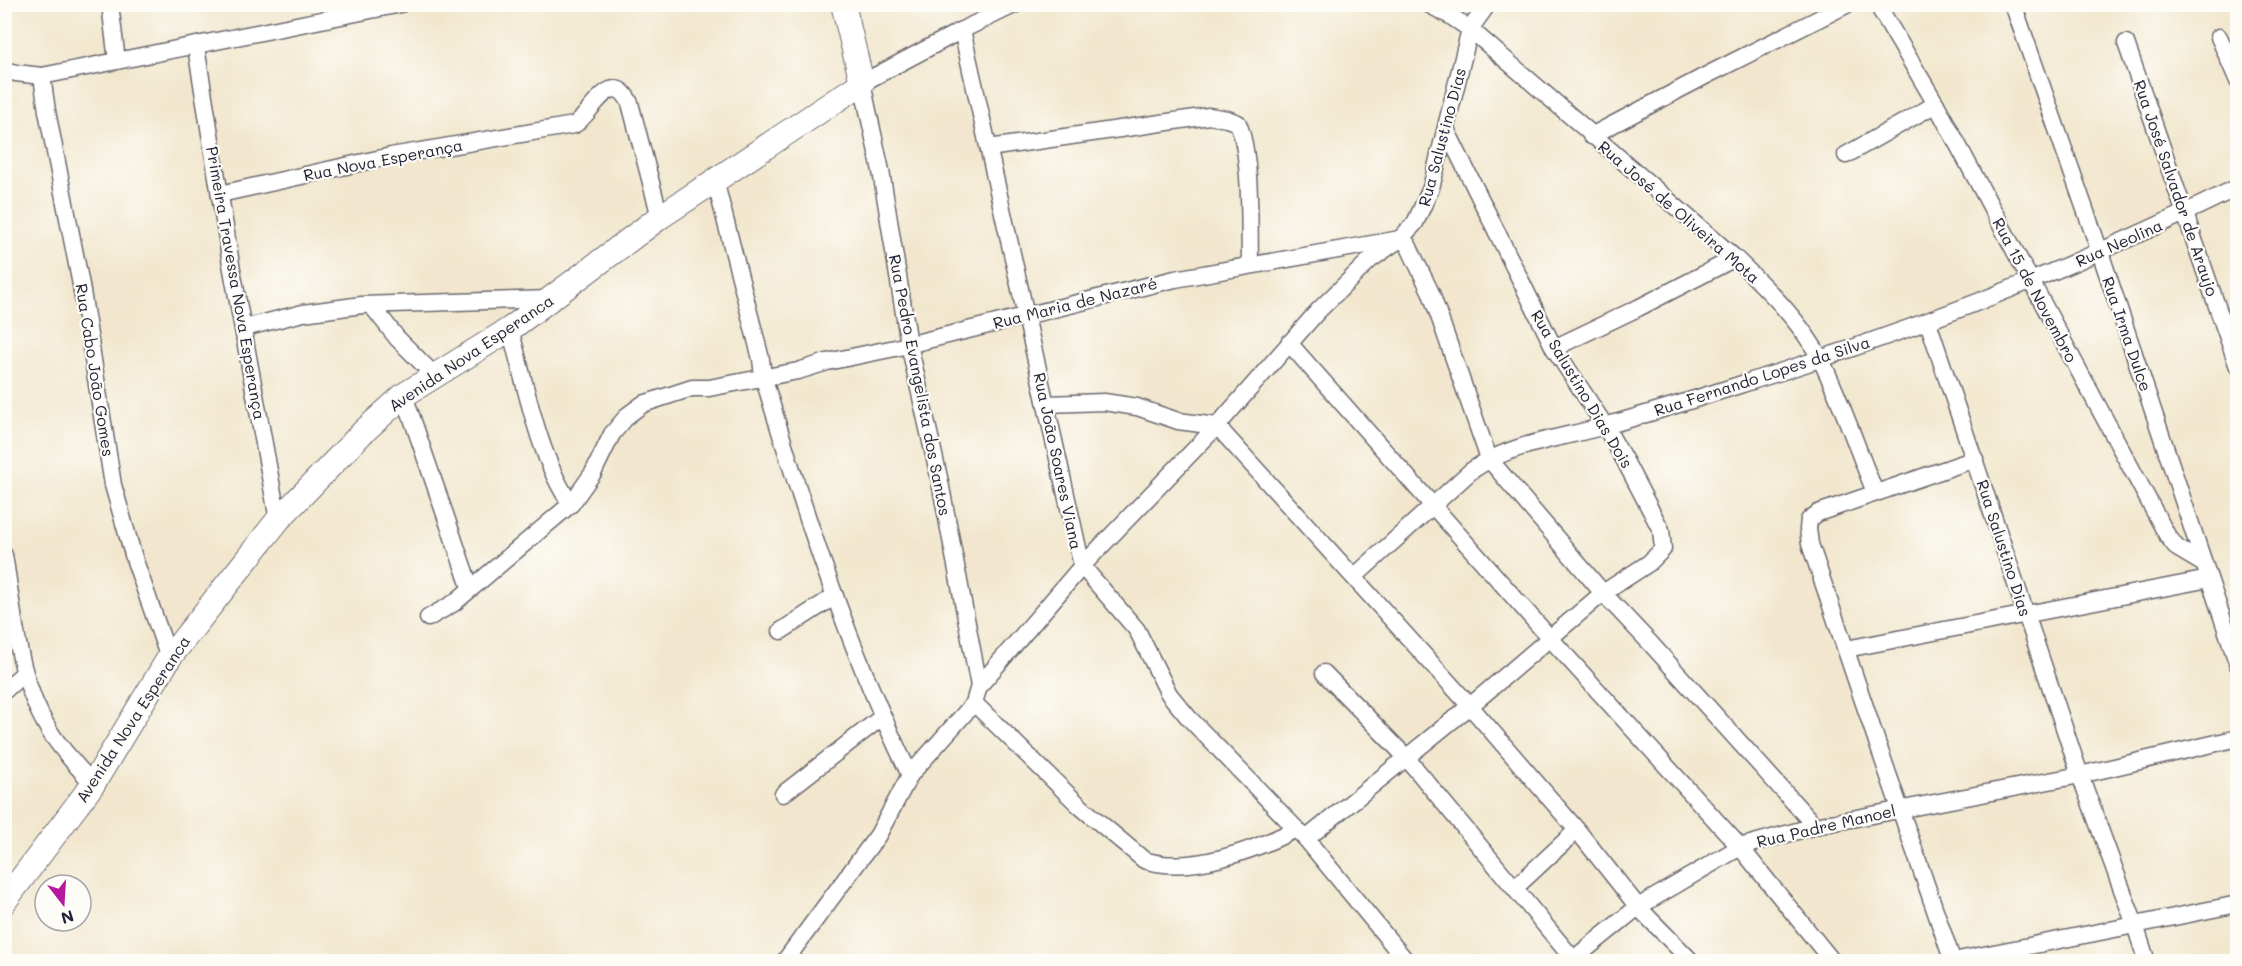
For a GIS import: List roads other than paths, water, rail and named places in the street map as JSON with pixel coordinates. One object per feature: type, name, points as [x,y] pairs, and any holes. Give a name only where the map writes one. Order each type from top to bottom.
[{"type":"main road","points":[[843,4],[862,83]]},
{"type":"main road","name":"Avenida Nova Esperanca","points":[[4,902],[93,784],[169,658],[278,520],[330,463],[404,395],[510,329],[660,217],[862,83]]},
{"type":"street","points":[[110,4],[117,61]]},
{"type":"street","points":[[4,70],[42,76],[196,47],[401,4]]},
{"type":"street","points":[[862,83],[1016,4]]},
{"type":"street","name":"Rua José de Oliveira Mota","points":[[1428,4],[1452,16],[1470,29],[1591,136],[1735,258],[1767,290],[1793,319],[1820,359],[1875,492]]},
{"type":"street","points":[[1470,29],[1488,4]]},
{"type":"street","points":[[1591,136],[1848,4]]},
{"type":"street","name":"Rua 15 de Novembro","points":[[1877,4],[1936,104],[2167,535],[2177,548],[2207,572]]},
{"type":"street","name":"Rua Irma Dulce","points":[[2013,4],[2100,252],[2238,665]]},
{"type":"street","name":"Rua Salustino Dias","points":[[784,962],[879,835],[910,775],[1082,566],[1217,426],[1289,343],[1350,279],[1370,260],[1400,239],[1415,223],[1423,210],[1431,188],[1470,29]]},
{"type":"street","name":"Rua João Soares Viana","points":[[962,30],[1046,404],[1076,550],[1082,566],[1137,630],[1169,694],[1188,717],[1301,834],[1407,962]]},
{"type":"street","points":[[2218,37],[2238,81]]},
{"type":"street","name":"Rua José Salvador de Araujo","points":[[2126,43],[2238,368]]},
{"type":"street","name":"Primeira Travessa Nova Esperança","points":[[196,47],[278,520]]},
{"type":"street","name":"Rua Cabo João Gomes","points":[[42,76],[81,285],[114,486],[134,558],[169,658]]},
{"type":"street","name":"Rua Pedro Evangelista dos Santos","points":[[862,83],[881,171],[909,344],[939,482],[976,694]]},
{"type":"street","name":"Rua Nova Esperança","points":[[220,194],[391,156],[574,125],[603,94],[619,89],[625,93],[630,103],[660,217]]},
{"type":"street","points":[[1846,155],[1936,104]]},
{"type":"street","points":[[989,148],[1209,116],[1227,118],[1238,123],[1243,134],[1247,169],[1250,264]]},
{"type":"street","name":"Rua Salustino Dias Dois","points":[[976,694],[1081,807],[1144,860],[1156,864],[1180,864],[1225,857],[1301,834],[1470,706],[1603,593],[1659,555],[1663,549],[1664,538],[1605,426],[1554,348],[1446,129]]},
{"type":"street","points":[[715,180],[761,359],[763,376],[797,487],[835,596],[882,717],[910,775]]},
{"type":"street","name":"Rua Neolina","points":[[2031,282],[2238,187]]},
{"type":"street","points":[[1400,239],[1408,245],[1431,293],[1489,459],[1603,593],[1815,826]]},
{"type":"street","name":"Rua Maria de Nazaré","points":[[428,618],[454,603],[470,587],[571,504],[593,473],[612,434],[628,415],[644,404],[692,388],[709,388],[798,371],[827,362],[1176,279],[1400,239]]},
{"type":"street","points":[[1554,348],[1735,258]]},
{"type":"street","name":"Rua Fernando Lopes da Silva","points":[[1354,577],[1471,471],[1489,459],[1540,441],[1605,426],[1820,359],[1928,322],[2031,282]]},
{"type":"street","points":[[244,328],[303,313],[362,305],[552,299]]},
{"type":"street","points":[[372,306],[397,338],[435,376]]},
{"type":"street","name":"Rua Salustino Dias","points":[[1928,322],[2080,775],[2147,962]]},
{"type":"street","points":[[510,329],[539,434],[563,494],[571,504]]},
{"type":"street","points":[[1289,343],[1549,637],[1740,847],[1833,962]]},
{"type":"street","points":[[404,395],[470,587]]},
{"type":"street","points":[[1046,404],[1104,402],[1137,407],[1178,421],[1217,426],[1470,706],[1577,830],[1638,907],[1692,962]]},
{"type":"street","points":[[1975,459],[1818,513],[1809,520],[1808,529],[1810,544],[1951,961],[2238,904]]},
{"type":"street","points":[[4,555],[24,673],[48,729],[93,784]]},
{"type":"street","points":[[1846,649],[2026,613],[2207,572]]},
{"type":"street","points":[[781,631],[835,596]]},
{"type":"street","points":[[4,691],[24,673]]},
{"type":"street","points":[[1324,673],[1406,756],[1516,887],[1571,960]]},
{"type":"street","points":[[783,794],[882,717]]},
{"type":"street","name":"Rua Padre Manoel","points":[[1571,960],[1638,907],[1740,847],[1815,826],[2080,775],[2238,738]]},
{"type":"street","points":[[1516,887],[1577,830]]}]
